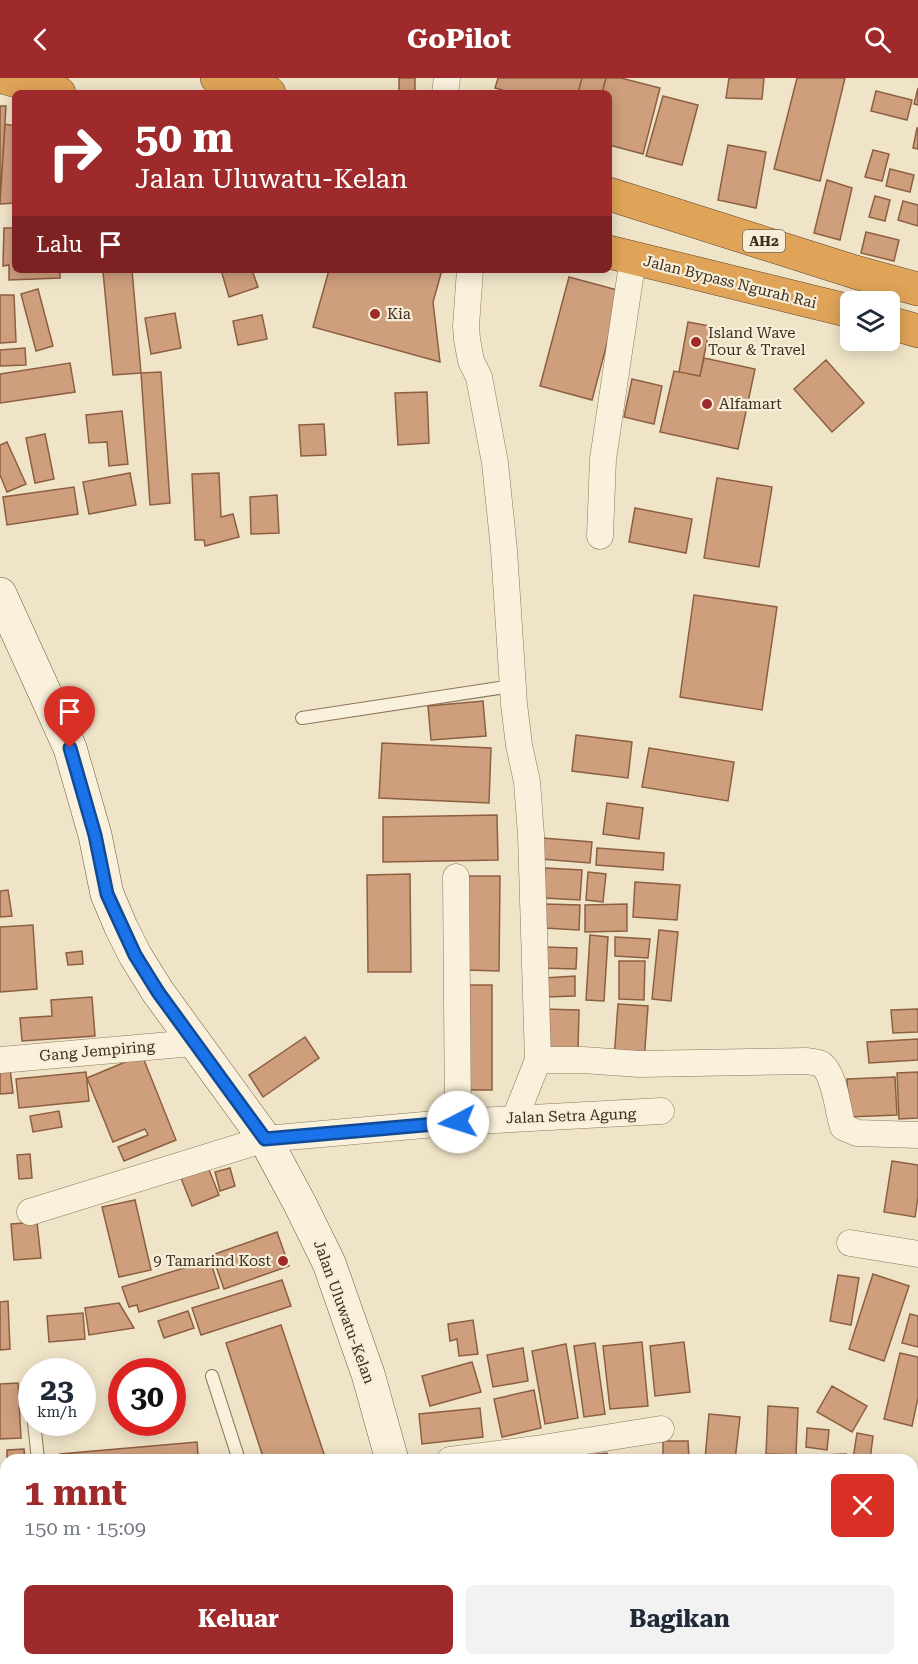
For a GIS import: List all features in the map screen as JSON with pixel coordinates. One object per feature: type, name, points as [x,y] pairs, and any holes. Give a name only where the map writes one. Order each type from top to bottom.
[{"type":"highway","points":[[6,78],[48,90]]},
{"type":"highway","points":[[217,78],[259,90]]},
{"type":"highway","name":"AH2","points":[[612,195],[855,272],[918,289]]},
{"type":"highway","name":"Jalan Bypass Ngurah Rai","points":[[621,255],[840,309]]},
{"type":"highway","points":[[852,291],[855,272]]},
{"type":"highway","points":[[900,325],[918,331]]},
{"type":"street","points":[[600,536],[603,459],[621,255]]},
{"type":"street","points":[[470,273],[467,339],[471,361],[479,377],[495,464],[504,550],[512,686],[519,745],[527,782],[531,835],[538,1060],[515,1118]]},
{"type":"street","name":"Jalan Uluwatu-Kelan","points":[[0,594],[70,748],[95,835],[107,894],[121,927],[158,992],[265,1139],[329,1263],[368,1374],[390,1454]]},
{"type":"street","points":[[456,877],[458,1122]]},
{"type":"street","name":"Gang Jempiring","points":[[0,1060],[194,1043]]},
{"type":"street","points":[[538,1060],[639,1064],[819,1062],[827,1070],[832,1082],[843,1127],[857,1133],[918,1135]]},
{"type":"street","name":"Jalan Setra Agung","points":[[30,1212],[265,1139],[515,1118],[661,1112]]},
{"type":"street","points":[[850,1243],[918,1254]]},
{"type":"street","points":[[497,1454],[662,1429]]},
{"type":"lane","points":[[302,718],[512,686]]},
{"type":"lane","points":[[212,1376],[237,1454]]},
{"type":"lane","points":[[35,1436],[37,1454]]},
{"type":"building","points":[[399,78],[415,78],[415,90],[399,90]]},
{"type":"building","points":[[498,78],[582,78],[579,90],[502,90],[495,88]]},
{"type":"building","points":[[582,78],[606,78],[603,90],[579,90]]},
{"type":"building","points":[[606,78],[621,78],[660,88],[643,154],[612,146],[612,90],[603,90]]},
{"type":"building","points":[[729,78],[764,78],[762,99],[726,98]]},
{"type":"building","points":[[797,78],[845,78],[820,181],[774,169]]},
{"type":"building","points":[[918,88],[918,105],[914,104]]},
{"type":"building","points":[[876,91],[912,100],[907,120],[871,111]]},
{"type":"building","points":[[663,96],[698,105],[682,165],[646,156]]},
{"type":"building","points":[[0,106],[6,106],[0,202]]},
{"type":"building","points":[[5,124],[12,125],[12,203],[0,204]]},
{"type":"building","points":[[918,128],[918,149],[913,148]]},
{"type":"building","points":[[728,145],[766,152],[756,208],[718,200]]},
{"type":"building","points":[[873,150],[889,154],[882,181],[865,177]]},
{"type":"building","points":[[890,169],[914,175],[910,192],[886,186]]},
{"type":"building","points":[[827,180],[852,188],[840,240],[814,233]]},
{"type":"building","points":[[875,196],[890,200],[885,221],[869,217]]},
{"type":"building","points":[[903,201],[918,205],[918,226],[898,220]]},
{"type":"building","points":[[4,228],[12,228],[12,273],[60,273],[60,278],[9,280],[9,265],[3,266]]},
{"type":"building","points":[[866,232],[899,240],[894,261],[861,253]]},
{"type":"building","points":[[103,273],[132,273],[141,373],[113,375]]},
{"type":"building","points":[[222,273],[253,273],[258,287],[229,297]]},
{"type":"building","name":"Kia","points":[[328,273],[441,273],[433,302],[440,362],[313,327]]},
{"type":"building","points":[[569,277],[621,291],[592,400],[540,386]]},
{"type":"building","points":[[38,289],[53,346],[36,351],[21,294]]},
{"type":"building","points":[[0,295],[14,295],[16,342],[0,343]]},
{"type":"building","points":[[175,313],[181,348],[151,354],[145,318]]},
{"type":"building","points":[[262,315],[267,339],[238,345],[233,321]]},
{"type":"building","name":"Island Wave Tour & Travel","points":[[688,322],[710,326],[700,376],[679,372]]},
{"type":"building","points":[[25,348],[26,365],[0,366],[0,350]]},
{"type":"building","name":"Alfamart","points":[[704,358],[755,369],[738,449],[660,432],[674,371],[700,376]]},
{"type":"building","points":[[826,360],[864,403],[832,432],[794,389]]},
{"type":"building","points":[[70,363],[75,392],[0,403],[0,374]]},
{"type":"building","points":[[161,372],[170,503],[150,505],[141,373]]},
{"type":"building","points":[[632,379],[662,386],[654,424],[624,417]]},
{"type":"building","points":[[427,392],[429,443],[398,445],[395,393]]},
{"type":"building","points":[[122,411],[128,464],[109,466],[107,442],[89,443],[86,415]]},
{"type":"building","points":[[324,424],[326,455],[301,456],[299,425]]},
{"type":"building","points":[[45,434],[54,479],[35,483],[26,438]]},
{"type":"building","points":[[7,442],[26,484],[7,492],[0,475],[0,445]]},
{"type":"building","points":[[130,473],[136,505],[89,514],[83,482]]},
{"type":"building","points":[[219,473],[221,517],[233,514],[239,537],[205,546],[204,540],[195,540],[192,474]]},
{"type":"building","points":[[717,478],[772,487],[759,567],[704,558]]},
{"type":"building","points":[[74,487],[78,514],[7,525],[3,497]]},
{"type":"building","points":[[277,495],[279,533],[251,534],[250,497]]},
{"type":"building","points":[[635,508],[692,519],[686,553],[629,542]]},
{"type":"building","points":[[694,595],[777,607],[762,710],[680,697]]},
{"type":"building","points":[[483,701],[486,736],[431,740],[428,706]]},
{"type":"building","points":[[576,735],[632,742],[628,778],[572,771]]},
{"type":"building","points":[[382,743],[491,748],[489,803],[379,798]]},
{"type":"building","points":[[649,748],[734,762],[728,801],[642,787]]},
{"type":"building","points":[[607,803],[643,808],[639,839],[603,834]]},
{"type":"building","points":[[497,815],[498,860],[383,862],[383,817]]},
{"type":"building","points":[[543,838],[592,842],[590,863],[541,859]]},
{"type":"building","points":[[597,848],[664,853],[663,870],[596,865]]},
{"type":"building","points":[[545,868],[582,870],[580,900],[544,898]]},
{"type":"building","points":[[588,872],[606,874],[603,902],[586,900]]},
{"type":"building","points":[[410,874],[411,972],[368,972],[367,875]]},
{"type":"building","points":[[465,876],[500,876],[499,971],[465,970]]},
{"type":"building","points":[[635,882],[680,885],[677,920],[633,917]]},
{"type":"building","points":[[8,890],[12,916],[0,917],[0,891]]},
{"type":"building","points":[[545,904],[580,905],[579,930],[544,928]]},
{"type":"building","points":[[627,904],[627,931],[585,932],[585,905]]},
{"type":"building","points":[[33,925],[37,989],[0,992],[0,927]]},
{"type":"building","points":[[659,930],[678,932],[671,1001],[652,999]]},
{"type":"building","points":[[590,935],[608,937],[604,1001],[586,1000]]},
{"type":"building","points":[[615,937],[650,939],[648,958],[615,956]]},
{"type":"building","points":[[542,947],[577,948],[576,969],[541,968]]},
{"type":"building","points":[[82,951],[83,964],[68,965],[66,953]]},
{"type":"building","points":[[619,961],[645,961],[644,1000],[619,999]]},
{"type":"building","points":[[575,976],[575,996],[545,997],[544,978]]},
{"type":"building","points":[[465,985],[492,985],[492,1090],[464,1090]]},
{"type":"building","points":[[92,997],[95,1036],[22,1041],[20,1018],[52,1016],[51,1000]]},
{"type":"building","points":[[618,1004],[648,1006],[644,1062],[614,1060]]},
{"type":"building","points":[[543,1009],[579,1010],[578,1050],[541,1049]]},
{"type":"building","points":[[918,1009],[918,1032],[893,1033],[891,1010]]},
{"type":"building","points":[[305,1037],[319,1058],[263,1097],[249,1075]]},
{"type":"building","points":[[918,1039],[918,1060],[869,1063],[867,1042]]},
{"type":"building","points":[[142,1055],[176,1140],[124,1161],[118,1147],[148,1135],[145,1129],[113,1142],[87,1078]]},
{"type":"building","points":[[10,1068],[13,1093],[0,1094],[0,1069]]},
{"type":"building","points":[[86,1072],[89,1101],[19,1108],[16,1079]]},
{"type":"building","points":[[918,1072],[918,1118],[899,1119],[897,1073]]},
{"type":"building","points":[[895,1077],[897,1115],[849,1117],[847,1079]]},
{"type":"building","points":[[59,1111],[62,1127],[33,1132],[30,1116]]},
{"type":"building","points":[[30,1154],[32,1178],[19,1179],[17,1155]]},
{"type":"building","points":[[892,1161],[918,1165],[918,1197],[915,1217],[884,1212]]},
{"type":"building","points":[[206,1162],[219,1195],[192,1206],[179,1173]]},
{"type":"building","points":[[230,1168],[235,1186],[220,1191],[215,1172]]},
{"type":"building","points":[[135,1200],[151,1270],[119,1277],[102,1207]]},
{"type":"building","points":[[37,1222],[41,1258],[14,1260],[11,1224]]},
{"type":"building","points":[[277,1232],[289,1266],[224,1289],[212,1255]]},
{"type":"building","points":[[210,1260],[219,1288],[139,1312],[137,1305],[129,1307],[122,1287]]},
{"type":"building","points":[[873,1274],[909,1286],[884,1361],[849,1349]]},
{"type":"building","points":[[838,1275],[859,1278],[851,1325],[830,1321]]},
{"type":"building","points":[[282,1280],[291,1306],[201,1335],[192,1308]]},
{"type":"building","points":[[8,1301],[10,1349],[0,1350],[0,1302]]},
{"type":"building","points":[[119,1303],[134,1328],[89,1335],[85,1308]]},
{"type":"building","points":[[188,1311],[194,1328],[164,1338],[158,1321]]},
{"type":"building","points":[[83,1313],[85,1339],[49,1342],[47,1316]]},
{"type":"building","points":[[910,1314],[918,1316],[918,1347],[902,1343]]},
{"type":"building","points":[[473,1320],[478,1354],[459,1356],[457,1339],[450,1341],[448,1324]]},
{"type":"building","points":[[281,1325],[324,1454],[262,1454],[226,1343]]},
{"type":"building","points":[[642,1342],[648,1406],[610,1409],[603,1346]]},
{"type":"building","points":[[684,1342],[690,1392],[655,1396],[650,1346]]},
{"type":"building","points":[[595,1343],[605,1414],[584,1417],[574,1346]]},
{"type":"building","points":[[566,1344],[578,1418],[545,1424],[532,1351]]},
{"type":"building","points":[[523,1348],[528,1381],[493,1387],[487,1355]]},
{"type":"building","points":[[900,1353],[918,1357],[918,1398],[912,1426],[884,1419]]},
{"type":"building","points":[[472,1362],[481,1392],[430,1406],[422,1376]]},
{"type":"building","points":[[18,1383],[18,1436],[21,1438],[0,1439],[0,1384]]},
{"type":"building","points":[[832,1386],[867,1406],[852,1432],[817,1412]]},
{"type":"building","points":[[534,1390],[541,1428],[502,1437],[494,1399]]},
{"type":"building","points":[[768,1406],[798,1408],[796,1454],[766,1454]]},
{"type":"building","points":[[480,1408],[483,1437],[422,1444],[419,1414]]},
{"type":"building","points":[[709,1414],[740,1417],[736,1454],[705,1454]]},
{"type":"building","points":[[807,1428],[829,1430],[827,1450],[806,1447]]},
{"type":"building","points":[[857,1433],[873,1436],[871,1454],[854,1454]]},
{"type":"building","points":[[663,1441],[688,1441],[689,1454],[663,1454]]},
{"type":"building","points":[[197,1442],[198,1454],[60,1454]]},
{"type":"building","points":[[24,1449],[24,1454],[7,1454],[7,1450]]},
{"type":"place","name":"Kia","points":[[375,314]]},
{"type":"place","name":"Island Wave Tour & Travel","points":[[696,342]]},
{"type":"place","name":"Alfamart","points":[[707,404]]},
{"type":"place","name":"9 Tamarind Kost","points":[[283,1261]]},
{"type":"route","points":[[70,748],[95,835],[107,894],[121,927],[158,992],[265,1139],[458,1122]]}]
